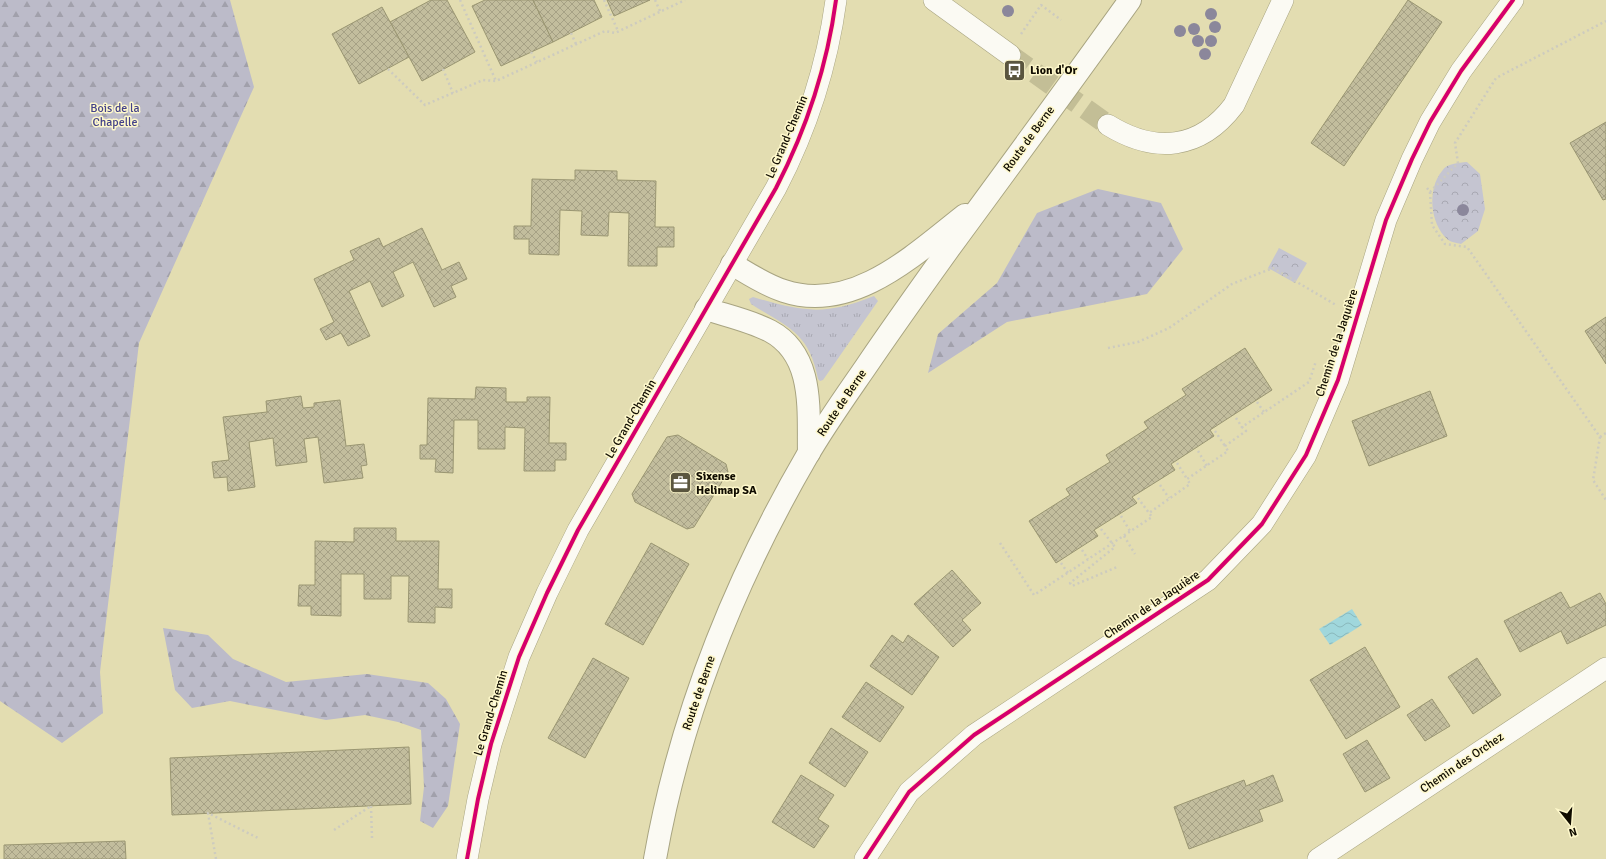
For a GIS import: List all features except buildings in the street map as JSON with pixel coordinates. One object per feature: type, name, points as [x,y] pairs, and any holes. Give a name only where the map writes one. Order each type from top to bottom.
[{"type":"main road","name":"Route de Berne","points":[[655,859],[669,791],[681,745],[704,675],[738,591],[784,498],[809,454],[886,337],[1124,8],[1140,0]]},
{"type":"main road","points":[[732,264],[769,286],[785,292],[818,296],[841,293],[870,282],[898,266],[986,198]]},
{"type":"main road","points":[[706,309],[771,332],[783,340],[792,350],[803,370],[807,390],[809,454]]},
{"type":"street","name":"Le Grand-Chemin","points":[[467,859],[490,744],[519,657],[547,593],[578,530],[776,188],[803,132],[816,93],[826,54],[836,0]]},
{"type":"street","points":[[934,0],[1010,55]]},
{"type":"street","points":[[1108,125],[1123,135],[1141,142],[1153,143],[1178,143],[1191,139],[1213,128],[1225,118],[1234,105],[1283,0]]},
{"type":"street","name":"Chemin de la Jaquière","points":[[865,859],[909,792],[974,735],[1208,580],[1262,524],[1306,455],[1338,380],[1386,220],[1412,159],[1430,122],[1461,71],[1513,0]]},
{"type":"street","name":"Chemin des Orchez","points":[[1318,859],[1606,668]]},
{"type":"path","points":[[460,0],[496,80]]},
{"type":"path","points":[[604,0],[618,31]]},
{"type":"path","points":[[655,0],[660,11]]},
{"type":"path","points":[[388,69],[425,105],[483,80],[496,80],[605,31],[615,33],[685,0]]},
{"type":"path","points":[[1020,35],[1041,6],[1061,20]]},
{"type":"path","points":[[1430,192],[1458,163],[1455,143],[1496,78],[1606,21]]},
{"type":"path","points":[[571,33],[576,44]]},
{"type":"path","points":[[531,52],[537,62]]},
{"type":"path","points":[[443,69],[453,93]]},
{"type":"path","points":[[1412,159],[1430,192],[1432,225],[1445,244],[1467,246],[1600,437],[1593,480],[1606,500]]},
{"type":"path","points":[[1108,348],[1138,342],[1169,328],[1232,284],[1273,268],[1336,305]]},
{"type":"path","points":[[1334,312],[1338,301],[1362,298]]},
{"type":"path","points":[[1242,427],[1309,382],[1319,354]]},
{"type":"path","points":[[1257,402],[1264,412]]},
{"type":"path","points":[[1225,446],[1246,431],[1236,418]]},
{"type":"path","points":[[1187,479],[1228,451],[1215,431]]},
{"type":"path","points":[[1600,437],[1606,433]]},
{"type":"path","points":[[1198,451],[1207,466]]},
{"type":"path","points":[[1149,513],[1190,484],[1177,463]]},
{"type":"path","points":[[1160,485],[1169,498]]},
{"type":"path","points":[[1000,543],[1034,595],[1152,517],[1138,498]]},
{"type":"path","points":[[1121,516],[1130,531]]},
{"type":"path","points":[[1101,529],[1115,547],[1070,583],[1072,586],[1117,567]]},
{"type":"path","points":[[1124,536],[1135,554]]},
{"type":"path","points":[[1082,550],[1088,559]]},
{"type":"path","points":[[1061,563],[1068,573]]},
{"type":"path","points":[[334,830],[371,806],[372,838]]},
{"type":"path","points":[[216,859],[208,813],[258,838]]},
{"type":"green space","name":"Bois de la Chapelle","points":[[0,0],[230,0],[254,87],[139,343],[100,672],[103,713],[62,743],[0,701]]},
{"type":"green space","points":[[1467,162],[1480,174],[1485,209],[1478,231],[1461,244],[1448,240],[1441,232],[1432,206],[1434,187],[1437,178],[1444,168],[1453,164]]},
{"type":"green space","points":[[1098,189],[1161,203],[1183,249],[1147,294],[1007,322],[928,373],[938,334],[997,283],[1037,213]]},
{"type":"green space","points":[[1279,248],[1307,263],[1295,283],[1268,268]]},
{"type":"green space","points":[[874,296],[878,301],[823,380],[820,381],[809,351],[795,332],[751,304],[749,299],[753,297],[786,306],[814,310],[841,307]]},
{"type":"green space","points":[[163,628],[208,635],[233,659],[286,682],[367,674],[428,683],[446,699],[460,724],[448,806],[433,828],[420,821],[424,787],[421,730],[398,722],[365,715],[326,720],[230,701],[192,708],[175,690]]},
{"type":"water","points":[[1352,609],[1362,625],[1330,645],[1319,629]]},
{"type":"tunnel","points":[[1010,55],[1108,125]]},
{"type":"cycle path","points":[[467,859],[478,799],[491,744],[519,657],[547,593],[578,530],[776,188],[797,143],[814,97],[827,49],[836,0]]},
{"type":"cycle path","points":[[865,859],[909,792],[974,735],[1208,580],[1262,524],[1306,455],[1338,380],[1386,220],[1412,159],[1430,122],[1461,71],[1513,0]]},
{"type":"place","name":"Lion d'Or","points":[[1015,70]]},
{"type":"place","name":"Sixense Helimap SA","points":[[680,483]]}]
